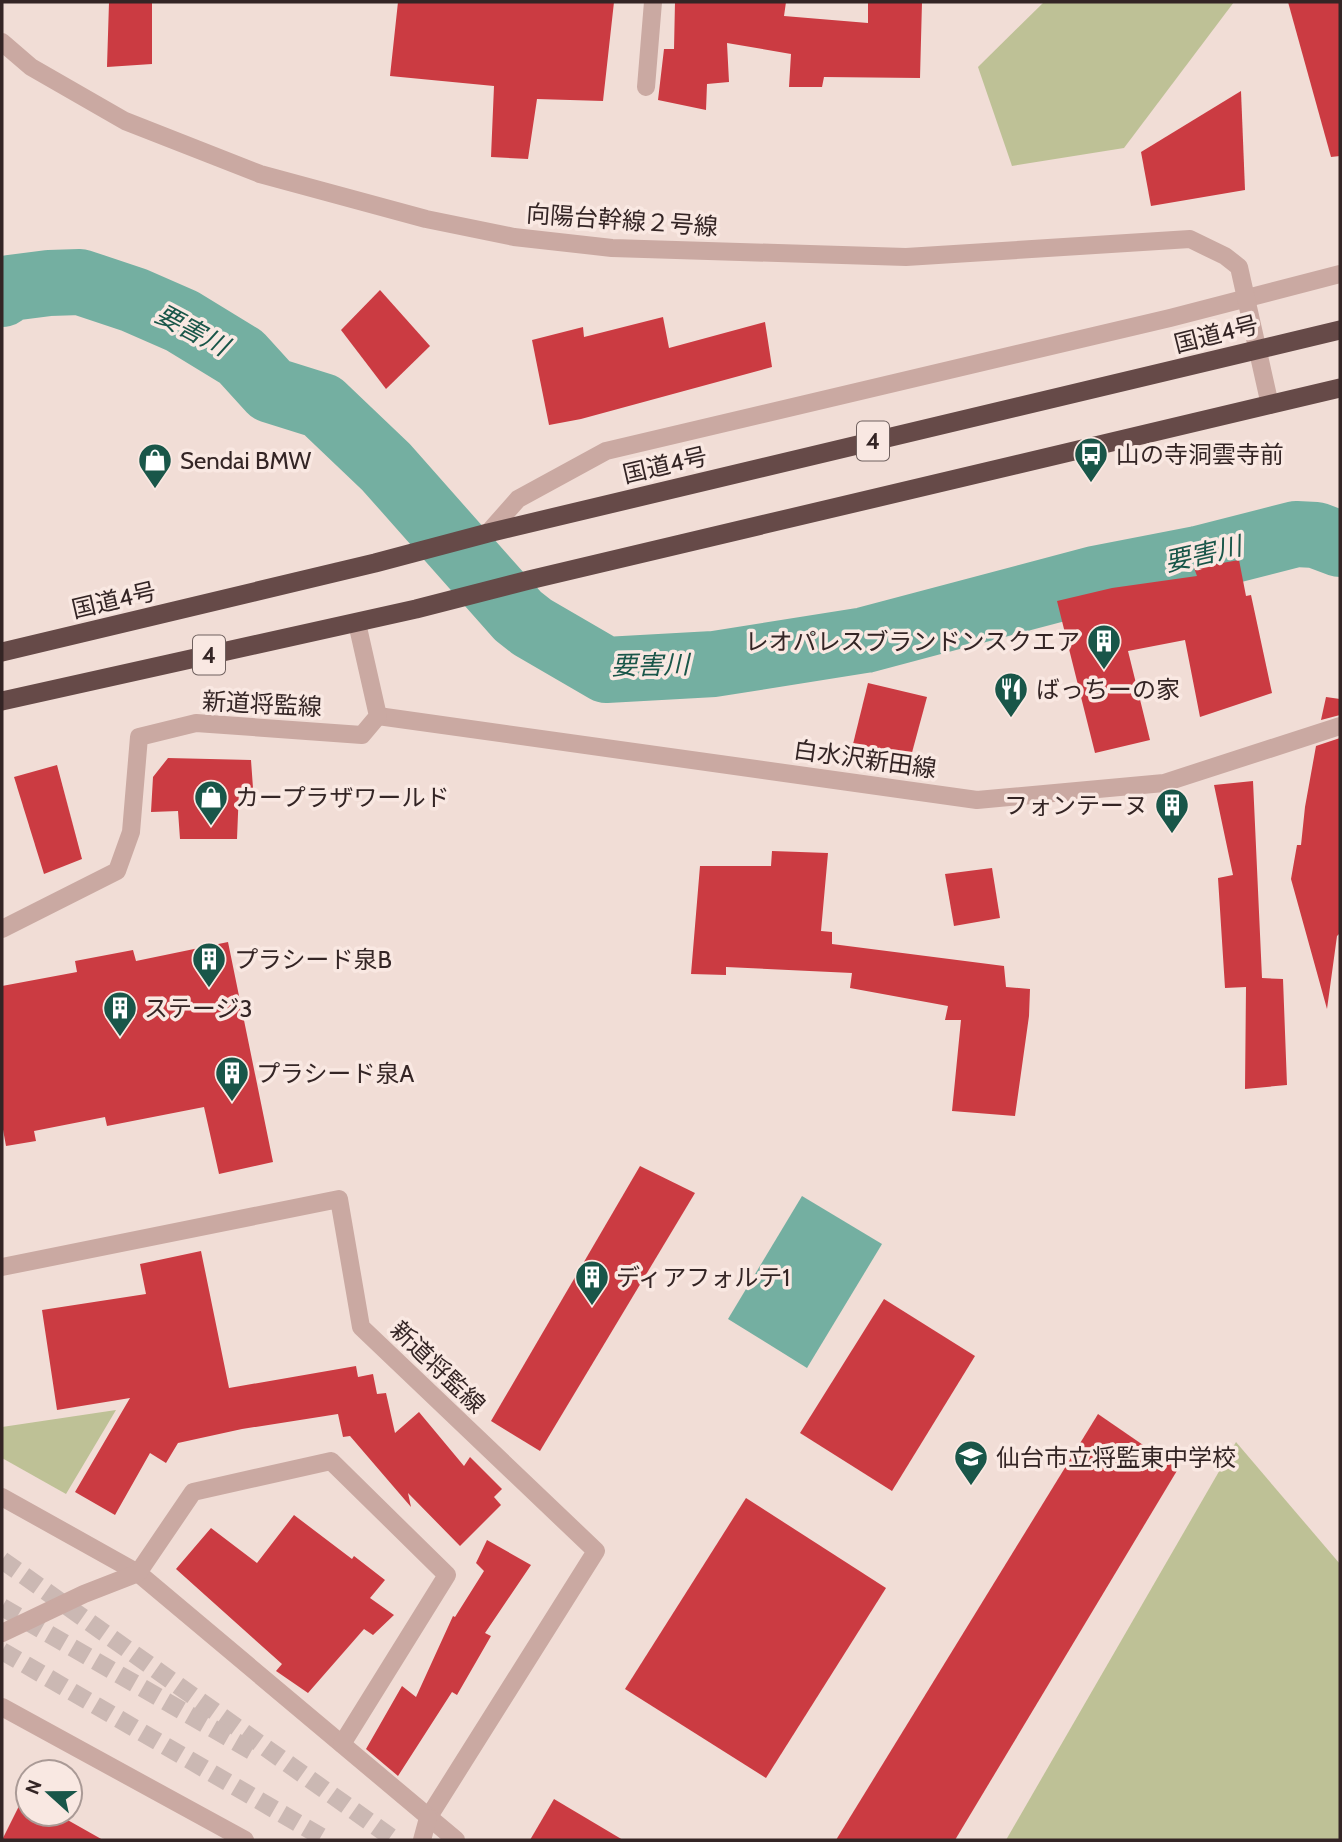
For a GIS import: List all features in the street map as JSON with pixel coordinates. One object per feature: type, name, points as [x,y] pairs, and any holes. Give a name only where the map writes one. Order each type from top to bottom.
[{"type":"highway","name":"国道4号","points":[[2,652],[1340,330]]},
{"type":"highway","name":"4","points":[[2,701],[416,610],[529,580],[1340,388]]},
{"type":"street","points":[[646,87],[653,2]]},
{"type":"street","name":"向陽台幹線２号線","points":[[2,42],[31,67],[125,121],[260,174],[438,222],[514,237],[612,248],[906,257],[1189,239],[1225,256],[1239,267],[1270,405]]},
{"type":"street","points":[[488,533],[518,499],[606,451],[1170,318],[1340,274]]},
{"type":"street","points":[[357,623],[378,716]]},
{"type":"street","name":"白水沢新田線","points":[[378,716],[977,800],[1164,783],[1340,726]]},
{"type":"street","name":"新道将監線","points":[[2,929],[117,871],[131,832],[139,737],[196,723],[362,735],[378,716]]},
{"type":"street","name":"新道将監線","points":[[2,1267],[339,1199],[361,1327],[596,1551],[428,1818]]},
{"type":"street","points":[[2,1633],[84,1594],[138,1573],[193,1492],[331,1461],[447,1575],[342,1744]]},
{"type":"street","points":[[2,1497],[138,1573],[456,1840]]},
{"type":"street","points":[[2,1707],[245,1840]]},
{"type":"street","points":[[422,1840],[428,1818]]},
{"type":"green space","points":[[1044,2],[1234,2],[1124,148],[1012,166],[978,67]]},
{"type":"green space","points":[[116,1410],[66,1494],[2,1458],[2,1427]]},
{"type":"green space","points":[[1236,1442],[1340,1564],[1340,1840],[1006,1840]]},
{"type":"water","points":[[802,1196],[882,1244],[807,1368],[728,1319]]},
{"type":"building","points":[[109,2],[152,2],[152,64],[107,67]]},
{"type":"building","points":[[398,2],[614,2],[603,101],[537,99],[528,159],[491,157],[494,86],[390,76]]},
{"type":"building","points":[[675,2],[786,2],[784,16],[868,23],[868,2],[922,2],[920,78],[824,77],[822,87],[789,87],[791,54],[727,43],[729,82],[707,84],[706,110],[658,100],[664,49],[674,49]]},
{"type":"building","points":[[1288,2],[1340,2],[1340,156],[1331,157]]},
{"type":"building","points":[[1241,91],[1245,190],[1151,206],[1141,152]]},
{"type":"building","points":[[380,290],[430,346],[386,389],[341,330]]},
{"type":"building","points":[[663,317],[669,348],[765,322],[772,367],[581,419],[549,425],[532,340],[583,327],[584,337]]},
{"type":"building","points":[[1239,560],[1246,596],[1251,595],[1272,693],[1200,717],[1185,640],[1128,651],[1150,740],[1095,753],[1057,601],[1112,588],[1197,576],[1194,568]]},
{"type":"building","points":[[868,683],[927,697],[910,760],[853,744]]},
{"type":"building","points":[[1326,697],[1340,699],[1340,715],[1321,720]]},
{"type":"building","points":[[1340,738],[1340,933],[1337,936],[1327,1009],[1291,879],[1297,845],[1301,845],[1316,746]]},
{"type":"building","points":[[168,758],[251,760],[253,788],[239,789],[237,839],[180,839],[178,811],[151,812],[153,777]]},
{"type":"building","points":[[57,765],[82,859],[44,874],[14,777]]},
{"type":"building","points":[[1253,781],[1262,978],[1283,979],[1287,1085],[1245,1089],[1246,987],[1225,988],[1218,878],[1233,875],[1214,785]]},
{"type":"building","points":[[772,851],[828,853],[821,931],[832,932],[832,944],[1004,966],[1006,987],[1030,989],[1029,1016],[1015,1116],[952,1111],[961,1020],[945,1020],[948,1006],[850,988],[852,973],[726,967],[726,975],[691,974],[700,866],[771,866]]},
{"type":"building","points":[[992,868],[1000,918],[954,926],[945,874]]},
{"type":"building","points":[[228,942],[273,1162],[219,1174],[204,1107],[107,1126],[105,1117],[34,1131],[36,1141],[6,1146],[2,1124],[2,986],[77,972],[75,961],[133,950],[136,961]]},
{"type":"building","name":"ディアフォルテ1","points":[[640,1166],[695,1193],[540,1451],[491,1421]]},
{"type":"building","points":[[201,1251],[229,1388],[356,1366],[358,1377],[373,1374],[377,1394],[386,1393],[395,1433],[419,1412],[464,1466],[470,1457],[502,1489],[494,1497],[501,1505],[460,1546],[408,1493],[411,1507],[350,1436],[343,1437],[338,1414],[242,1429],[178,1443],[166,1463],[150,1453],[115,1515],[75,1492],[130,1398],[57,1410],[42,1310],[146,1294],[140,1264]]},
{"type":"building","points":[[884,1299],[975,1356],[892,1491],[800,1433]]},
{"type":"building","points":[[1098,1414],[1178,1469],[955,1840],[836,1840]]},
{"type":"building","points":[[746,1498],[886,1588],[766,1778],[625,1689]]},
{"type":"building","points":[[294,1515],[385,1580],[370,1598],[394,1615],[373,1635],[364,1629],[308,1693],[276,1671],[282,1664],[176,1569],[211,1528],[257,1563]]},
{"type":"building","points":[[487,1540],[531,1565],[485,1633],[491,1636],[457,1695],[452,1692],[398,1776],[366,1749],[402,1686],[416,1697],[453,1616],[455,1617],[484,1571],[476,1563]]},
{"type":"building","points":[[554,1799],[623,1840],[530,1840]]},
{"type":"building","points":[[14,1816],[14,1828],[82,1828],[103,1840],[2,1840]]},
{"type":"waterway","name":"要害川","points":[[2,294],[10,288],[80,282],[134,300],[182,321],[241,357],[271,390],[322,406],[386,467],[518,616],[606,670],[714,664],[865,640],[1095,579],[1198,559],[1296,534],[1316,535],[1340,544]]},
{"type":"tunnel","points":[[2,1560],[395,1840]]},
{"type":"tunnel","points":[[2,1607],[257,1754]]},
{"type":"tunnel","points":[[2,1651],[327,1840]]},
{"type":"place","name":"山の寺洞雲寺前","points":[[1091,484]]},
{"type":"place","name":"Sendai BMW","points":[[155,490]]},
{"type":"place","name":"レオパレスブランドンスクエア","points":[[1104,671]]},
{"type":"place","name":"ばっちーの家","points":[[1011,719]]},
{"type":"place","name":"カープラザワールド","points":[[211,827]]},
{"type":"place","name":"フォンテーヌ","points":[[1172,835]]},
{"type":"place","name":"プラシード泉B","points":[[209,989]]},
{"type":"place","name":"ステージ3","points":[[120,1038]]},
{"type":"place","name":"プラシード泉A","points":[[232,1103]]},
{"type":"place","name":"ディアフォルテ1","points":[[592,1307]]},
{"type":"place","name":"仙台市立将監東中学校","points":[[971,1487]]}]
